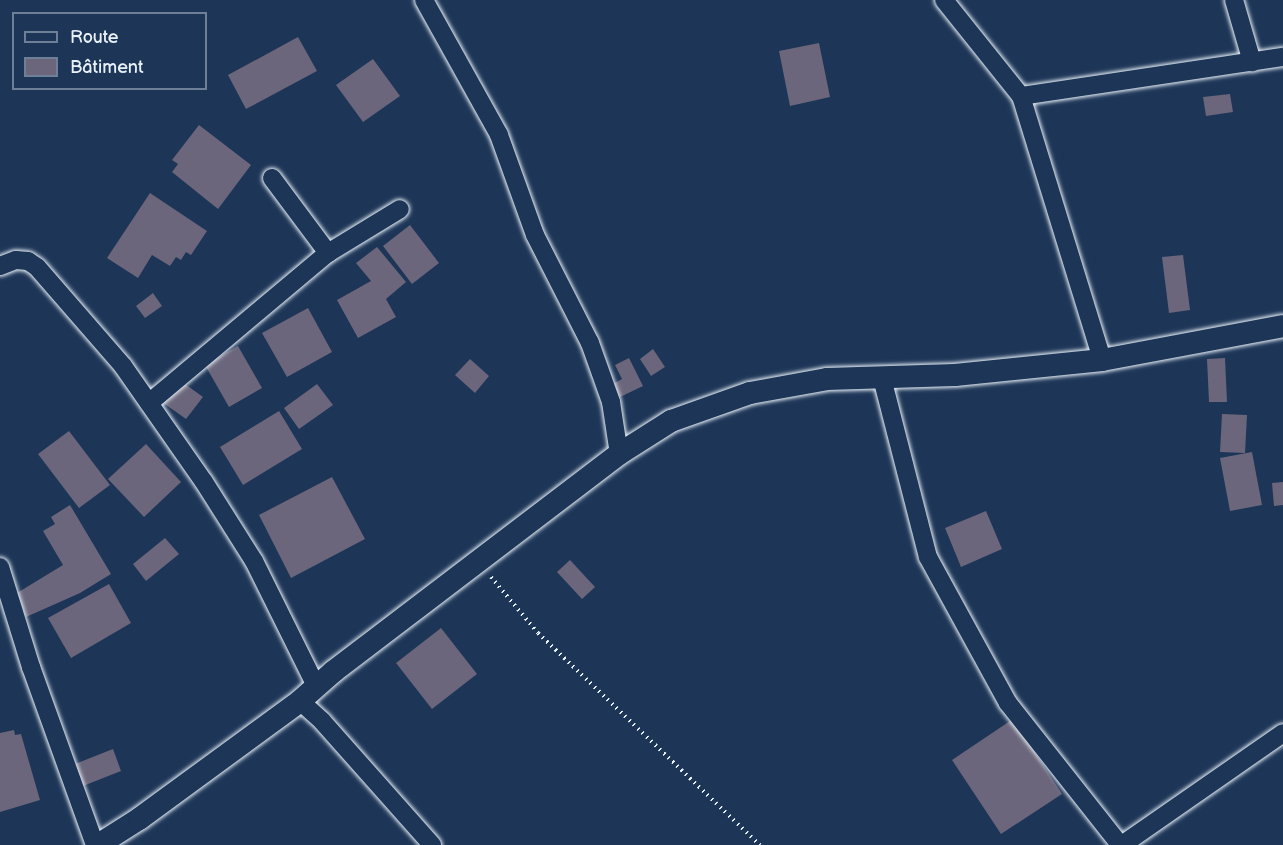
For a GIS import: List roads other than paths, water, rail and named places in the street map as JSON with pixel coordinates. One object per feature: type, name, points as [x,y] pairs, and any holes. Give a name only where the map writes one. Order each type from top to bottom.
[{"type":"street","points":[[424,0],[499,135],[535,235],[590,343],[611,402],[619,454]]},
{"type":"street","points":[[944,0],[1021,96],[1102,360]]},
{"type":"street","points":[[1234,0],[1252,62]]},
{"type":"street","points":[[1021,96],[1283,57]]},
{"type":"street","points":[[272,178],[328,253]]},
{"type":"street","points":[[149,403],[328,253],[400,209]]},
{"type":"street","points":[[0,266],[16,260],[28,261],[38,267],[123,366],[254,561],[308,693],[322,721],[432,845]]},
{"type":"street","points":[[0,567],[31,667],[96,845],[139,819],[308,693],[619,454],[671,421],[750,393],[827,379],[955,375],[1102,360],[1283,326]]},
{"type":"street","points":[[882,378],[928,557],[1008,703],[1121,845],[1283,733]]}]
